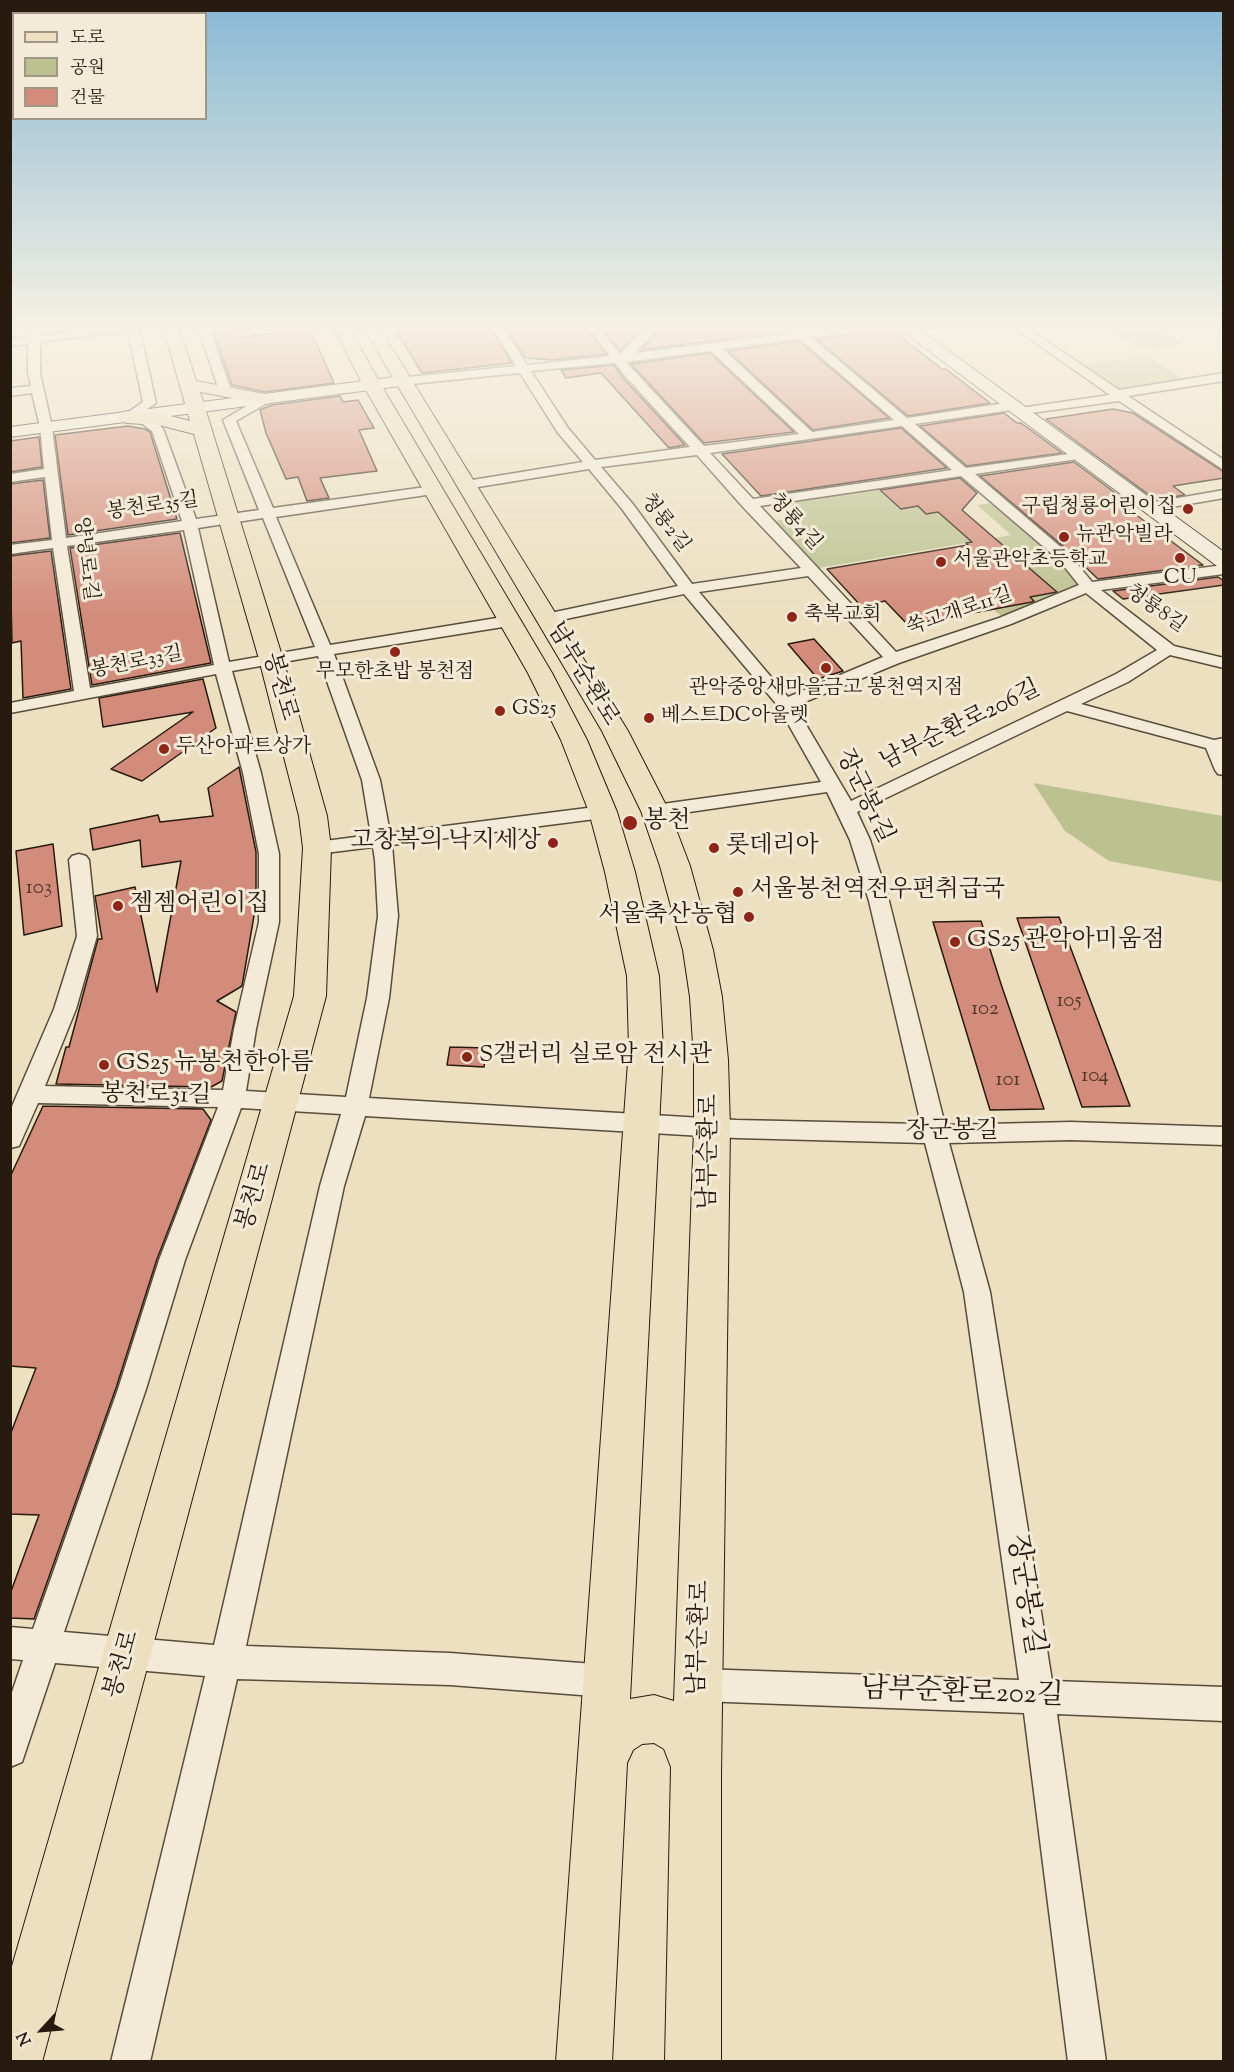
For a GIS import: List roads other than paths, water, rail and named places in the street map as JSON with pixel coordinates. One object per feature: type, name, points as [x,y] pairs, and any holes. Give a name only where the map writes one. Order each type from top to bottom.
[{"type":"main road","points":[[10,432],[75,424]]},
{"type":"main road","name":"봉천로","points":[[13,2061],[310,996],[317,848],[313,816],[271,659],[253,513],[212,424]]},
{"type":"main road","name":"남부순환로","points":[[411,424],[449,488],[526,584],[615,731],[655,811],[675,866],[698,950],[706,998],[710,1049],[696,1127],[700,1685],[696,1776],[693,2061]]},
{"type":"main road","points":[[1036,424],[1224,562]]},
{"type":"main road","name":"남부순환로","points":[[449,488],[490,589],[540,673],[574,740],[603,812],[620,872],[643,976],[646,1048],[584,2061]]},
{"type":"main road","points":[[490,589],[497,594],[509,595],[520,593],[526,584]]},
{"type":"main road","points":[[603,1761],[607,1747],[616,1734],[627,1725],[640,1720],[654,1719],[668,1723],[681,1732],[696,1760],[696,1776]]},
{"type":"street","name":"양녕로1길","points":[[45,424],[59,542],[82,696]]},
{"type":"street","name":"봉천로","points":[[10,1750],[132,1389],[172,1260],[233,1100],[245,1029],[254,997],[268,922],[270,868],[252,773],[223,670],[189,525],[158,431],[152,424]]},
{"type":"street","name":"봉천로","points":[[230,424],[253,513]]},
{"type":"street","name":"청룡2길","points":[[559,424],[627,506],[688,590]]},
{"type":"street","name":"청룡4길","points":[[676,424],[893,659]]},
{"type":"street","points":[[795,424],[808,436]]},
{"type":"street","points":[[130,2061],[237,1620],[332,1186],[355,1108],[378,998],[388,916],[385,860],[371,780],[326,652],[253,513],[449,488],[591,464],[892,424]]},
{"type":"street","name":"청룡8길","points":[[906,424],[1064,556],[1088,587],[1168,650],[1224,663]]},
{"type":"street","points":[[1161,424],[1224,466]]},
{"type":"street","points":[[748,504],[1078,455]]},
{"type":"street","points":[[10,477],[52,472]]},
{"type":"street","points":[[1149,507],[1224,494]]},
{"type":"street","name":"봉천로35길","points":[[10,550],[189,525],[253,513]]},
{"type":"street","name":"쑥고개로11길","points":[[785,704],[893,659],[1005,621],[1088,587],[1224,569]]},
{"type":"street","points":[[547,618],[688,590],[810,571]]},
{"type":"street","name":"장군봉1길","points":[[688,590],[785,704],[847,810],[860,840],[879,901],[935,1134]]},
{"type":"street","name":"남부순환로","points":[[271,659],[509,621]]},
{"type":"street","name":"남부순환로206길","points":[[847,810],[1122,678],[1168,650]]},
{"type":"street","name":"봉천로33길","points":[[10,708],[223,670],[271,659]]},
{"type":"street","name":"남부순환로206길","points":[[1065,705],[1219,744]]},
{"type":"street","points":[[1219,744],[1224,770]]},
{"type":"street","points":[[655,811],[833,786]]},
{"type":"street","points":[[317,848],[603,812]]},
{"type":"street","points":[[10,1139],[65,1009],[87,936],[79,860]]},
{"type":"street","name":"봉천로31길","points":[[30,1094],[282,1103]]},
{"type":"street","name":"남부순환로","points":[[282,1103],[696,1127]]},
{"type":"street","name":"장군봉길","points":[[696,1127],[935,1134],[1071,1131],[1224,1136]]},
{"type":"street","name":"장군봉2길","points":[[935,1134],[977,1292],[1038,1697],[1087,2061]]},
{"type":"street","points":[[10,1642],[225,1662],[450,1669],[607,1681]]},
{"type":"street","name":"남부순환로202길","points":[[700,1685],[1224,1704]]},
{"type":"place","name":"구립청룡어린이집","points":[[1188,509]]},
{"type":"place","name":"뉴관악빌라","points":[[1064,537]]},
{"type":"place","name":"CU","points":[[1180,558]]},
{"type":"place","name":"서울관악초등학교","points":[[941,562]]},
{"type":"place","name":"축복교회","points":[[792,617]]},
{"type":"place","name":"무모한초밥 봉천점","points":[[395,652]]},
{"type":"place","name":"관악중앙새마을금고 봉천역지점","points":[[826,668]]},
{"type":"place","name":"GS25","points":[[500,711]]},
{"type":"place","name":"베스트DC아울렛","points":[[649,718]]},
{"type":"place","name":"두산아파트상가","points":[[164,749]]},
{"type":"place","name":"봉천","points":[[630,823]]},
{"type":"place","name":"고창복의 낙지세상","points":[[553,843]]},
{"type":"place","name":"롯데리아","points":[[714,848]]},
{"type":"place","name":"서울봉천역전우편취급국","points":[[738,892]]},
{"type":"place","name":"젬젬어린이집","points":[[118,906]]},
{"type":"place","name":"서울축산농협","points":[[749,917]]},
{"type":"place","name":"GS25 관악아미움점","points":[[955,942]]},
{"type":"place","name":"S갤러리 실로암 전시관","points":[[467,1057]]},
{"type":"place","name":"GS25 뉴봉천한아름","points":[[104,1065]]}]
